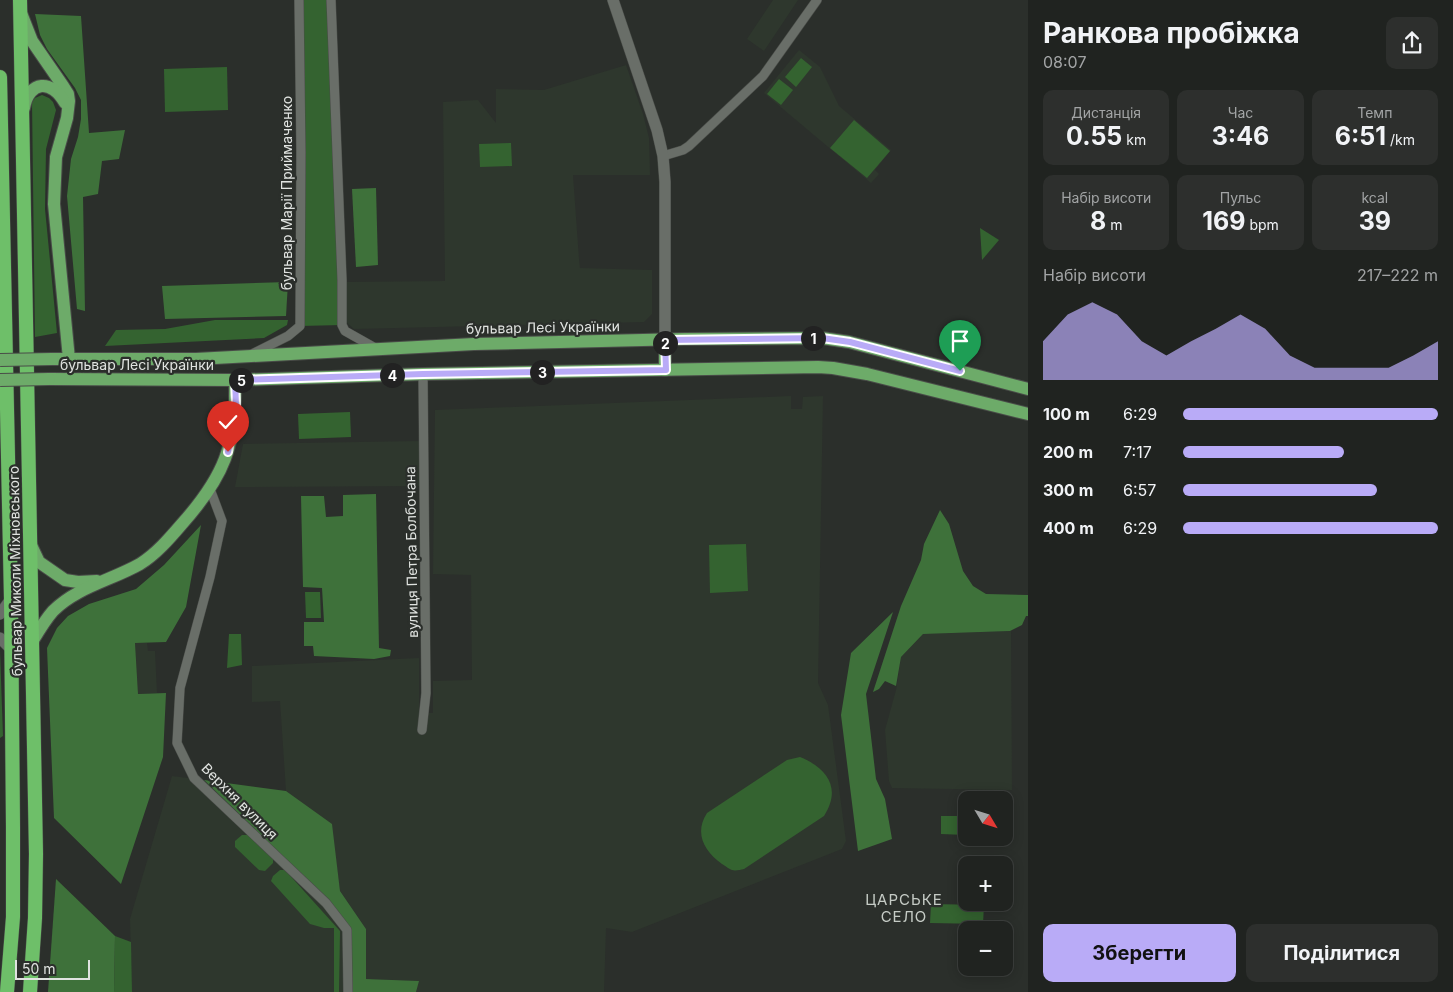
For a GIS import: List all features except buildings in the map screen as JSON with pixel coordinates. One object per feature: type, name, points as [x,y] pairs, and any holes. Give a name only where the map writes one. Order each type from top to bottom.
[{"type":"highway","name":"бульвар Миколи Міхновського","points":[[20,5],[36,854],[30,992]]},
{"type":"highway","name":"бульвар Миколи Міхновського","points":[[0,77],[11,599],[13,871],[5,978],[7,992]]},
{"type":"main road","points":[[20,5],[32,40],[68,94],[68,110],[56,157],[54,204],[69,360]]},
{"type":"main road","points":[[22,120],[28,94],[34,88],[40,86],[54,89],[60,94],[68,110]]},
{"type":"main road","name":"бульвар Лесі Українки","points":[[0,360],[196,359],[474,344],[822,338],[850,342],[1028,389]]},
{"type":"main road","points":[[665,340],[666,370]]},
{"type":"main road","points":[[101,378],[97,372],[98,364],[102,358]]},
{"type":"main road","name":"бульвар Лесі Українки","points":[[0,380],[101,378],[235,380],[423,374],[787,367],[833,368],[1028,414]]},
{"type":"main road","points":[[32,642],[52,612],[64,602],[102,581],[124,573],[143,562],[185,521],[210,489],[224,463],[231,439],[236,405],[235,380]]},
{"type":"main road","points":[[30,543],[39,562],[65,580],[78,582],[102,581]]},
{"type":"street","name":"бульвар Марії Приймаченко","points":[[248,356],[288,336],[300,326],[301,152],[299,0]]},
{"type":"street","points":[[331,0],[342,324],[345,331],[377,349]]},
{"type":"street","points":[[613,0],[657,130],[663,156],[666,191],[665,340]]},
{"type":"street","points":[[663,156],[683,150],[689,146],[755,85],[770,68],[816,0]]},
{"type":"street","name":"вулиця Петра Болбочана","points":[[422,730],[426,693],[423,374]]},
{"type":"street","name":"Верхня вулиця","points":[[210,489],[222,521],[210,577],[180,688],[177,743],[194,778],[326,903],[347,930],[348,992]]},
{"type":"street","points":[[0,614],[11,599]]},
{"type":"street","points":[[0,638],[11,649]]},
{"type":"shaded area","points":[[773,0],[798,0],[764,51],[747,39]]},
{"type":"shaded area","points":[[799,50],[820,67],[839,106],[891,150],[875,170],[879,174],[871,183],[764,93]]},
{"type":"shaded area","points":[[626,65],[649,138],[650,175],[573,175],[580,268],[652,270],[652,314],[644,322],[354,329],[346,322],[346,282],[445,281],[443,102],[478,100],[496,123],[496,89],[544,90]]},
{"type":"shaded area","points":[[791,396],[791,409],[802,409],[803,397],[823,396],[818,683],[828,705],[846,841],[842,849],[632,932],[606,928],[604,992],[416,992],[418,981],[366,979],[366,929],[340,891],[331,824],[286,791],[280,701],[252,702],[252,666],[419,658],[419,713],[433,713],[433,681],[472,680],[471,575],[433,574],[435,410]]},
{"type":"shaded area","points":[[419,441],[420,486],[235,487],[243,444]]},
{"type":"shaded area","points":[[1011,631],[1012,790],[892,788],[889,781],[885,730],[896,690],[901,657],[923,634]]},
{"type":"shaded area","points":[[135,643],[147,643],[148,651],[155,651],[157,693],[138,694]]},
{"type":"shaded area","points":[[172,776],[204,780],[328,900],[350,928],[351,992],[132,992],[130,919]]},
{"type":"green space","points":[[299,0],[331,0],[342,325],[300,326]]},
{"type":"green space","points":[[35,14],[81,16],[89,133],[125,130],[119,159],[102,161],[98,194],[83,197],[85,311],[77,309],[67,196],[71,159],[81,119],[81,100],[75,88],[47,49],[40,35]]},
{"type":"green space","points":[[801,58],[812,67],[796,87],[785,77]]},
{"type":"green space","points":[[227,67],[228,110],[165,112],[164,69]]},
{"type":"green space","points":[[779,79],[793,90],[781,105],[767,94]]},
{"type":"green space","points":[[42,95],[53,102],[56,110],[46,149],[45,209],[57,333],[35,337],[32,102],[35,98]]},
{"type":"green space","points":[[854,120],[890,151],[867,178],[830,148]]},
{"type":"green space","points":[[511,143],[512,166],[480,167],[479,144]]},
{"type":"green space","points":[[376,188],[378,265],[356,267],[352,189]]},
{"type":"green space","points":[[980,228],[999,240],[982,260]]},
{"type":"green space","points":[[288,282],[286,316],[165,319],[162,286]]},
{"type":"green space","points":[[215,320],[288,320],[287,325],[264,338],[105,346],[116,330],[165,329]]},
{"type":"green space","points":[[350,412],[351,437],[299,439],[298,414]]},
{"type":"green space","points":[[376,494],[379,648],[391,650],[390,656],[374,659],[314,656],[313,646],[304,646],[304,622],[324,622],[322,588],[303,587],[301,496],[324,496],[326,517],[343,516],[343,495]]},
{"type":"green space","points":[[940,510],[949,524],[963,571],[973,586],[986,594],[1028,595],[1028,616],[1026,616],[1022,625],[1010,631],[923,634],[901,657],[896,686],[885,681],[879,689],[873,692],[901,606],[921,560],[924,544]]},
{"type":"green space","points":[[201,525],[186,607],[166,642],[135,643],[138,694],[166,693],[163,757],[121,884],[54,818],[47,648],[57,628],[68,616],[89,604],[136,589],[164,565]]},
{"type":"green space","points":[[746,544],[748,591],[710,593],[709,545]]},
{"type":"green space","points":[[305,592],[320,592],[321,618],[306,618]]},
{"type":"green space","points":[[893,612],[866,694],[876,779],[885,799],[892,839],[858,851],[841,715],[851,653]]},
{"type":"green space","points":[[229,634],[241,634],[242,665],[227,668]]},
{"type":"green space","points":[[0,651],[3,736],[0,738]]},
{"type":"green space","points":[[800,757],[818,767],[829,780],[832,797],[824,816],[744,869],[729,869],[710,853],[703,841],[701,828],[707,813],[787,760]]},
{"type":"green space","points":[[204,780],[286,791],[332,824],[340,891],[366,929],[366,979],[419,981],[416,992],[351,992],[350,928],[328,900]]},
{"type":"green space","points":[[941,816],[958,816],[958,835],[941,834]]},
{"type":"green space","points":[[242,835],[250,835],[273,858],[273,863],[265,871],[259,870],[235,847],[235,841]]},
{"type":"green space","points":[[280,870],[285,870],[340,931],[339,992],[334,992],[334,928],[324,928],[310,924],[271,881],[273,876]]},
{"type":"green space","points":[[56,879],[115,936],[114,992],[48,992]]},
{"type":"green space","points":[[931,904],[958,905],[958,911],[984,911],[983,921],[958,921],[958,924],[930,923]]},
{"type":"green space","points":[[115,936],[131,942],[132,992],[114,992]]},
{"type":"district","name":"ЦАРСЬКЕ СЕЛО","points":[[904,908]]},
{"type":"route","points":[[228,452],[236,405],[235,380],[423,374],[666,370],[665,340],[798,337],[850,342],[960,371]]}]
